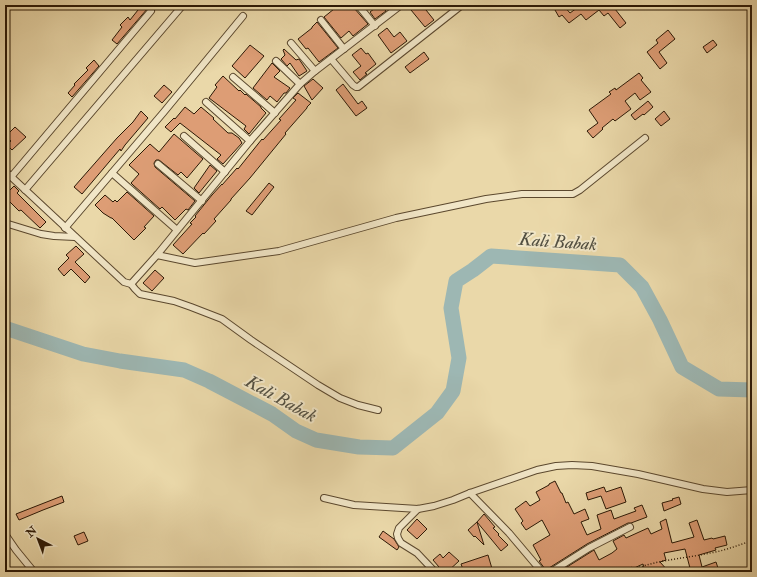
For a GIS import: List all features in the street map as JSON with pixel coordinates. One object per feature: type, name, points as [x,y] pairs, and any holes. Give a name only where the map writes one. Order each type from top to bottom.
[{"type":"street","points":[[25,190],[183,5]]},
{"type":"street","points":[[358,5],[375,26]]},
{"type":"street","points":[[131,284],[202,201],[250,141],[300,84],[401,5]]},
{"type":"street","points":[[331,59],[353,85],[358,87],[462,5]]},
{"type":"street","points":[[11,177],[151,11]]},
{"type":"street","points":[[65,228],[243,16]]},
{"type":"street","points":[[320,20],[344,49]]},
{"type":"street","points":[[291,43],[315,71]]},
{"type":"street","points":[[276,61],[300,84]]},
{"type":"street","points":[[233,77],[275,113]]},
{"type":"street","points":[[206,102],[250,141]]},
{"type":"street","points":[[184,136],[226,172]]},
{"type":"street","points":[[157,255],[195,263],[279,251],[396,218],[489,198],[522,194],[573,194],[645,138]]},
{"type":"street","points":[[158,164],[202,201]]},
{"type":"street","points":[[5,171],[124,282],[131,284],[140,294],[179,303],[222,318],[251,340],[340,398],[358,405],[378,410]]},
{"type":"street","points":[[112,173],[177,230]]},
{"type":"street","points":[[5,223],[41,234],[75,237]]},
{"type":"street","points":[[324,498],[354,505],[418,509],[453,500],[537,470],[556,466],[572,465],[592,466],[638,474],[703,489],[727,492],[752,490]]},
{"type":"street","points":[[470,493],[509,533],[542,572]]},
{"type":"street","points":[[418,509],[399,528],[397,534],[398,538],[401,543],[417,553],[435,572]]},
{"type":"street","points":[[551,572],[588,548],[630,527]]},
{"type":"street","points":[[5,534],[34,572]]},
{"type":"path","points":[[628,572],[637,567],[712,553],[752,541]]},
{"type":"building","points":[[142,5],[145,5],[148,8],[117,44],[112,40],[122,27],[120,25],[128,17],[130,20]]},
{"type":"building","points":[[339,5],[354,5],[354,8],[368,24],[353,36],[349,31],[341,38],[324,17]]},
{"type":"building","points":[[379,5],[382,5],[386,11],[375,19],[370,12]]},
{"type":"building","points":[[418,5],[432,5],[426,10],[434,20],[425,27],[411,10]]},
{"type":"building","points":[[563,5],[570,13],[581,5],[620,5],[615,9],[626,23],[620,28],[608,13],[604,16],[599,10],[586,20],[581,14],[569,23],[562,15],[559,17],[555,10]]},
{"type":"building","points":[[317,22],[338,48],[319,62],[308,48],[306,49],[298,39]]},
{"type":"building","points":[[387,28],[394,37],[400,32],[407,41],[391,53],[378,35]]},
{"type":"building","points":[[668,30],[675,39],[659,52],[667,63],[660,69],[647,52],[658,43],[656,40]]},
{"type":"building","points":[[713,40],[717,45],[707,53],[703,47]]},
{"type":"building","points":[[250,45],[264,56],[245,78],[232,66]]},
{"type":"building","points":[[361,48],[366,54],[368,53],[376,64],[365,73],[367,74],[360,80],[353,72],[361,66],[352,55]]},
{"type":"building","points":[[284,49],[296,60],[299,59],[307,71],[299,76],[290,63],[287,66],[281,59],[285,55]]},
{"type":"building","points":[[424,52],[429,59],[410,73],[405,67]]},
{"type":"building","points":[[94,60],[99,66],[72,97],[68,93],[75,85],[74,84],[88,70],[86,68]]},
{"type":"building","points":[[272,63],[280,71],[274,77],[290,88],[277,102],[270,96],[267,100],[253,88]]},
{"type":"building","points":[[639,73],[643,78],[641,80],[651,92],[640,100],[635,93],[625,101],[631,109],[615,121],[613,119],[593,138],[587,131],[598,123],[589,110],[611,94],[609,92],[615,88],[616,90]]},
{"type":"building","points":[[223,76],[239,91],[240,90],[245,95],[246,94],[266,113],[249,134],[244,129],[246,126],[209,98],[217,87],[215,85]]},
{"type":"building","points":[[313,79],[323,88],[312,100],[304,86]]},
{"type":"building","points":[[343,84],[358,104],[362,101],[367,108],[356,116],[336,90]]},
{"type":"building","points":[[164,85],[172,92],[162,103],[154,96]]},
{"type":"building","points":[[298,93],[311,103],[285,133],[286,134],[250,178],[214,219],[216,221],[183,254],[173,245],[192,224],[190,223],[212,195],[237,168],[238,169],[262,139],[263,140],[281,120],[279,119],[296,100],[293,98]]},
{"type":"building","points":[[648,101],[653,107],[644,115],[643,114],[635,120],[631,115]]},
{"type":"building","points":[[185,107],[194,114],[201,107],[228,133],[232,133],[239,138],[242,143],[223,164],[217,159],[221,155],[180,123],[171,132],[165,127],[174,118],[175,119]]},
{"type":"building","points":[[141,111],[148,118],[121,151],[120,149],[82,194],[74,187],[133,122]]},
{"type":"building","points":[[664,111],[670,119],[661,126],[655,119]]},
{"type":"building","points":[[15,127],[26,137],[12,150],[7,145],[11,141],[6,136]]},
{"type":"building","points":[[174,134],[203,159],[187,178],[181,172],[178,175],[159,160],[156,160],[154,163],[155,167],[195,201],[188,210],[186,209],[175,220],[162,207],[160,209],[131,183],[139,174],[129,165],[150,144],[159,152]]},
{"type":"building","points":[[210,165],[217,171],[199,193],[194,188]]},
{"type":"building","points":[[269,183],[274,187],[252,215],[246,211]]},
{"type":"building","points":[[14,186],[19,191],[17,193],[46,222],[40,228],[5,197],[5,187],[9,191]]},
{"type":"building","points":[[127,192],[154,216],[144,227],[146,228],[134,240],[112,218],[103,213],[95,205],[105,195],[113,202],[115,200],[117,202]]},
{"type":"building","points":[[76,246],[84,254],[75,262],[90,277],[85,283],[71,269],[64,276],[58,269],[69,258],[66,255]]},
{"type":"building","points":[[155,270],[164,278],[152,291],[143,283]]},
{"type":"building","points":[[555,481],[566,503],[568,502],[574,514],[585,509],[589,519],[581,522],[587,535],[601,529],[597,515],[611,510],[614,519],[636,511],[634,508],[642,505],[647,517],[628,523],[587,544],[549,568],[546,572],[539,561],[541,560],[533,545],[550,535],[542,520],[526,530],[521,523],[523,521],[515,509],[526,501],[530,506],[540,500],[536,492]]},
{"type":"building","points":[[604,487],[606,492],[621,487],[626,502],[606,509],[601,496],[588,500],[586,493]]},
{"type":"building","points":[[62,496],[64,502],[19,520],[16,514]]},
{"type":"building","points":[[679,497],[681,504],[664,511],[662,503]]},
{"type":"building","points":[[484,514],[495,527],[493,528],[499,534],[498,535],[508,545],[501,551],[477,522]]},
{"type":"building","points":[[417,519],[427,529],[417,539],[407,530]]},
{"type":"building","points":[[666,519],[672,543],[694,537],[689,523],[697,520],[704,540],[725,536],[727,545],[715,548],[716,550],[699,555],[702,567],[716,562],[718,568],[709,572],[691,572],[685,549],[664,553],[666,560],[660,562],[669,572],[645,572],[643,564],[632,569],[632,567],[624,572],[559,572],[594,550],[599,560],[612,553],[617,549],[613,541],[624,535],[626,538],[648,528],[651,534],[662,529],[660,522]]},
{"type":"building","points":[[477,522],[484,545],[468,530]]},
{"type":"building","points":[[383,531],[394,539],[399,547],[397,550],[379,537]]},
{"type":"building","points":[[84,532],[88,541],[78,545],[74,536]]},
{"type":"building","points":[[449,552],[459,561],[447,572],[439,572],[437,568],[439,567],[433,560],[440,554],[443,558]]},
{"type":"building","points":[[488,555],[493,572],[464,572],[461,564]]},
{"type":"waterway","name":"Kali Babak","points":[[5,328],[83,354],[184,370],[209,381],[272,414],[296,431],[316,440],[359,447],[393,448],[437,413],[453,391],[459,358],[451,308],[456,281],[491,256],[620,265],[642,287],[660,320],[682,367],[719,389],[752,390]]}]
